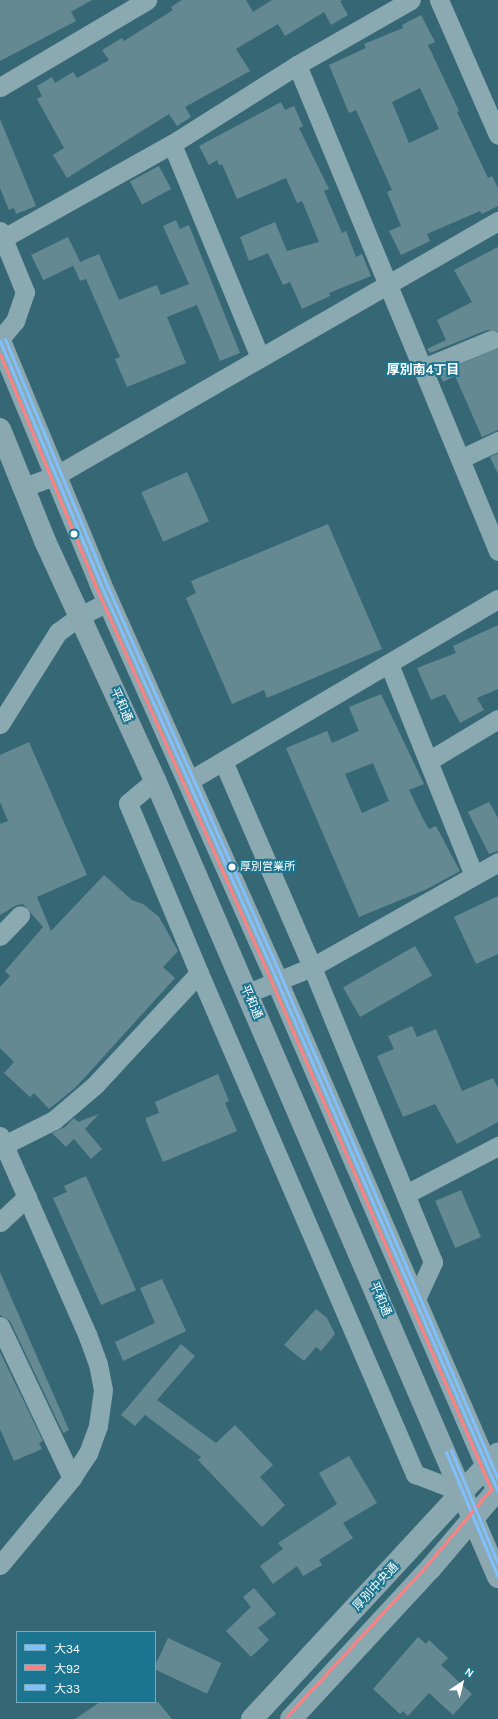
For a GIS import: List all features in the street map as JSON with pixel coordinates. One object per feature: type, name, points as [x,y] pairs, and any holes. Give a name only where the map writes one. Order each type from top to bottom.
[{"type":"highway","points":[[0,340],[108,602],[187,782],[277,982],[416,1299],[493,1459],[498,1490]]},
{"type":"highway","name":"平和通","points":[[0,429],[45,541],[154,780],[248,993],[498,1577]]},
{"type":"main road","name":"厚別中央通","points":[[252,1719],[493,1459]]},
{"type":"main road","points":[[291,1719],[430,1569],[498,1490]]},
{"type":"street","points":[[0,87],[147,0]]},
{"type":"street","points":[[0,340],[15,321],[25,292],[1,236],[172,144],[297,65],[411,0]]},
{"type":"street","points":[[439,0],[498,135]]},
{"type":"street","points":[[297,65],[389,284],[498,551]]},
{"type":"street","points":[[172,144],[260,357]]},
{"type":"street","points":[[24,488],[55,476],[498,221]]},
{"type":"street","points":[[423,368],[491,340]]},
{"type":"street","points":[[460,459],[498,441]]},
{"type":"street","points":[[187,782],[498,599]]},
{"type":"street","points":[[0,724],[48,645],[58,632],[80,616],[108,602]]},
{"type":"street","points":[[388,664],[430,760],[474,875]]},
{"type":"street","points":[[430,760],[498,720]]},
{"type":"street","points":[[223,761],[312,967],[433,1262],[416,1299]]},
{"type":"street","points":[[154,780],[128,803],[199,973],[415,1474],[462,1492]]},
{"type":"street","points":[[248,993],[312,967],[498,862]]},
{"type":"street","points":[[0,936],[20,915]]},
{"type":"street","points":[[0,1565],[72,1478],[88,1453],[98,1426],[103,1390],[98,1364],[88,1334],[27,1196],[7,1170],[2,1140],[54,1120],[95,1085],[199,973]]},
{"type":"street","points":[[406,1194],[498,1146]]},
{"type":"street","points":[[0,1222],[27,1196]]},
{"type":"street","points":[[0,1326],[72,1478]]},
{"type":"building","points":[[0,0],[92,0],[71,12],[76,21],[0,61]]},
{"type":"building","points":[[182,0],[246,0],[253,12],[272,0],[343,0],[340,1],[348,15],[331,25],[324,12],[285,36],[278,24],[236,49],[250,71],[185,107],[191,117],[177,126],[169,114],[67,178],[53,155],[64,148],[37,99],[42,96],[37,86],[52,77],[55,83],[73,72],[77,78],[109,60],[102,50],[122,38],[124,41],[173,10],[171,7]]},
{"type":"building","points":[[421,15],[435,42],[428,45],[459,111],[457,112],[488,178],[492,176],[498,188],[498,206],[482,214],[480,211],[427,234],[430,241],[401,255],[389,231],[401,226],[387,192],[392,190],[356,110],[349,113],[329,65],[366,48],[364,44],[403,28],[402,25]],"holes":[[[420,88],[439,129],[409,143],[392,102]]]},
{"type":"building","points":[[281,102],[285,110],[294,106],[303,126],[299,128],[329,189],[324,191],[342,233],[346,231],[356,257],[362,254],[371,276],[329,293],[330,296],[302,309],[290,282],[283,285],[268,253],[249,261],[240,237],[275,222],[287,251],[319,242],[302,201],[297,203],[286,178],[237,199],[222,164],[219,165],[217,160],[209,165],[199,146]]},
{"type":"building","points":[[0,119],[36,206],[16,214],[14,208],[9,210],[0,188]]},
{"type":"building","points":[[159,166],[171,189],[142,204],[130,181]]},
{"type":"building","points":[[176,220],[180,229],[189,225],[240,353],[220,361],[197,305],[167,317],[186,363],[127,387],[115,359],[120,357],[86,279],[80,281],[73,265],[99,254],[119,300],[157,285],[161,295],[189,284],[163,226]]},
{"type":"building","points":[[68,237],[80,262],[43,280],[31,255]]},
{"type":"building","points":[[498,247],[498,332],[487,330],[430,353],[427,349],[446,340],[437,320],[472,302],[454,270]]},
{"type":"building","points":[[498,348],[498,430],[482,437],[455,376],[443,382],[439,373]]},
{"type":"building","points":[[498,453],[498,474],[490,457]]},
{"type":"building","points":[[187,472],[209,521],[163,542],[141,492]]},
{"type":"building","points":[[328,524],[382,649],[267,698],[264,690],[232,704],[186,598],[196,593],[191,581]]},
{"type":"building","points":[[498,625],[498,689],[477,698],[484,710],[460,723],[445,694],[431,700],[417,668],[456,653],[453,646]]},
{"type":"building","points":[[381,694],[424,784],[409,790],[429,829],[436,826],[460,871],[427,889],[359,917],[286,748],[327,731],[332,743],[359,731],[349,707]],"holes":[[[373,763],[389,801],[362,813],[345,774]]]},
{"type":"building","points":[[29,742],[87,875],[37,897],[51,931],[104,875],[132,900],[143,904],[159,917],[178,951],[163,967],[175,978],[75,1088],[49,1109],[34,1093],[30,1097],[4,1073],[14,1062],[0,1048],[0,987],[10,976],[5,971],[43,927],[23,904],[17,905],[0,915],[0,824],[8,821],[0,802],[0,755]]},
{"type":"building","points":[[489,802],[498,818],[498,851],[489,854],[468,812]]},
{"type":"building","points":[[498,896],[498,954],[476,964],[454,917]]},
{"type":"building","points":[[415,946],[432,975],[360,1017],[343,988]]},
{"type":"building","points":[[412,1026],[417,1037],[436,1029],[462,1091],[493,1078],[498,1088],[498,1122],[457,1144],[435,1104],[403,1117],[377,1056],[394,1049],[388,1036]]},
{"type":"building","points":[[218,1074],[229,1101],[225,1103],[237,1131],[163,1162],[146,1121],[146,1118],[159,1113],[155,1102]]},
{"type":"building","points":[[99,1114],[85,1129],[102,1149],[91,1159],[74,1139],[66,1147],[52,1133],[65,1127],[74,1118],[78,1122]]},
{"type":"building","points":[[86,1176],[136,1290],[101,1305],[53,1198],[67,1192],[64,1186]]},
{"type":"building","points":[[461,1190],[481,1237],[455,1248],[435,1201]]},
{"type":"building","points":[[0,1272],[69,1430],[63,1433],[10,1321],[0,1315]]},
{"type":"building","points":[[162,1279],[186,1331],[123,1361],[115,1342],[155,1323],[140,1288]]},
{"type":"building","points":[[316,1309],[327,1318],[335,1334],[321,1351],[316,1347],[304,1361],[284,1345]]},
{"type":"building","points":[[181,1344],[195,1356],[157,1400],[216,1443],[235,1425],[273,1465],[260,1477],[285,1505],[262,1527],[198,1460],[201,1457],[145,1415],[135,1426],[121,1415]]},
{"type":"building","points":[[0,1352],[43,1441],[39,1443],[42,1449],[14,1461],[0,1429]]},
{"type":"building","points":[[349,1456],[377,1503],[343,1523],[353,1538],[319,1560],[322,1565],[303,1576],[297,1566],[273,1584],[260,1566],[283,1549],[278,1543],[337,1504],[319,1473]]},
{"type":"building","points":[[254,1588],[276,1614],[258,1628],[269,1640],[251,1657],[226,1631],[251,1607],[243,1597]]},
{"type":"building","points":[[418,1637],[426,1644],[429,1640],[448,1658],[441,1665],[472,1694],[453,1715],[429,1693],[408,1716],[403,1711],[400,1714],[373,1689]]},
{"type":"building","points":[[168,1638],[221,1663],[207,1694],[156,1670],[156,1664]]},
{"type":"building","points":[[158,1702],[172,1719],[75,1719],[99,1703]]},
{"type":"transit line","name":"大33","points":[[5,339],[105,581],[282,979],[498,1479]]},
{"type":"transit line","name":"大34","points":[[0,341],[100,583],[277,981],[498,1492]]},
{"type":"transit line","name":"大92","points":[[0,354],[95,585],[272,983],[491,1489],[426,1566],[287,1716]]},
{"type":"transit line","name":"大33","points":[[451,1450],[498,1564]]},
{"type":"transit line","name":"大34","points":[[446,1452],[498,1577]]},
{"type":"place","name":"厚別営業所","points":[[232,867]]},
{"type":"district","name":"厚別南4丁目","points":[[423,370]]}]
